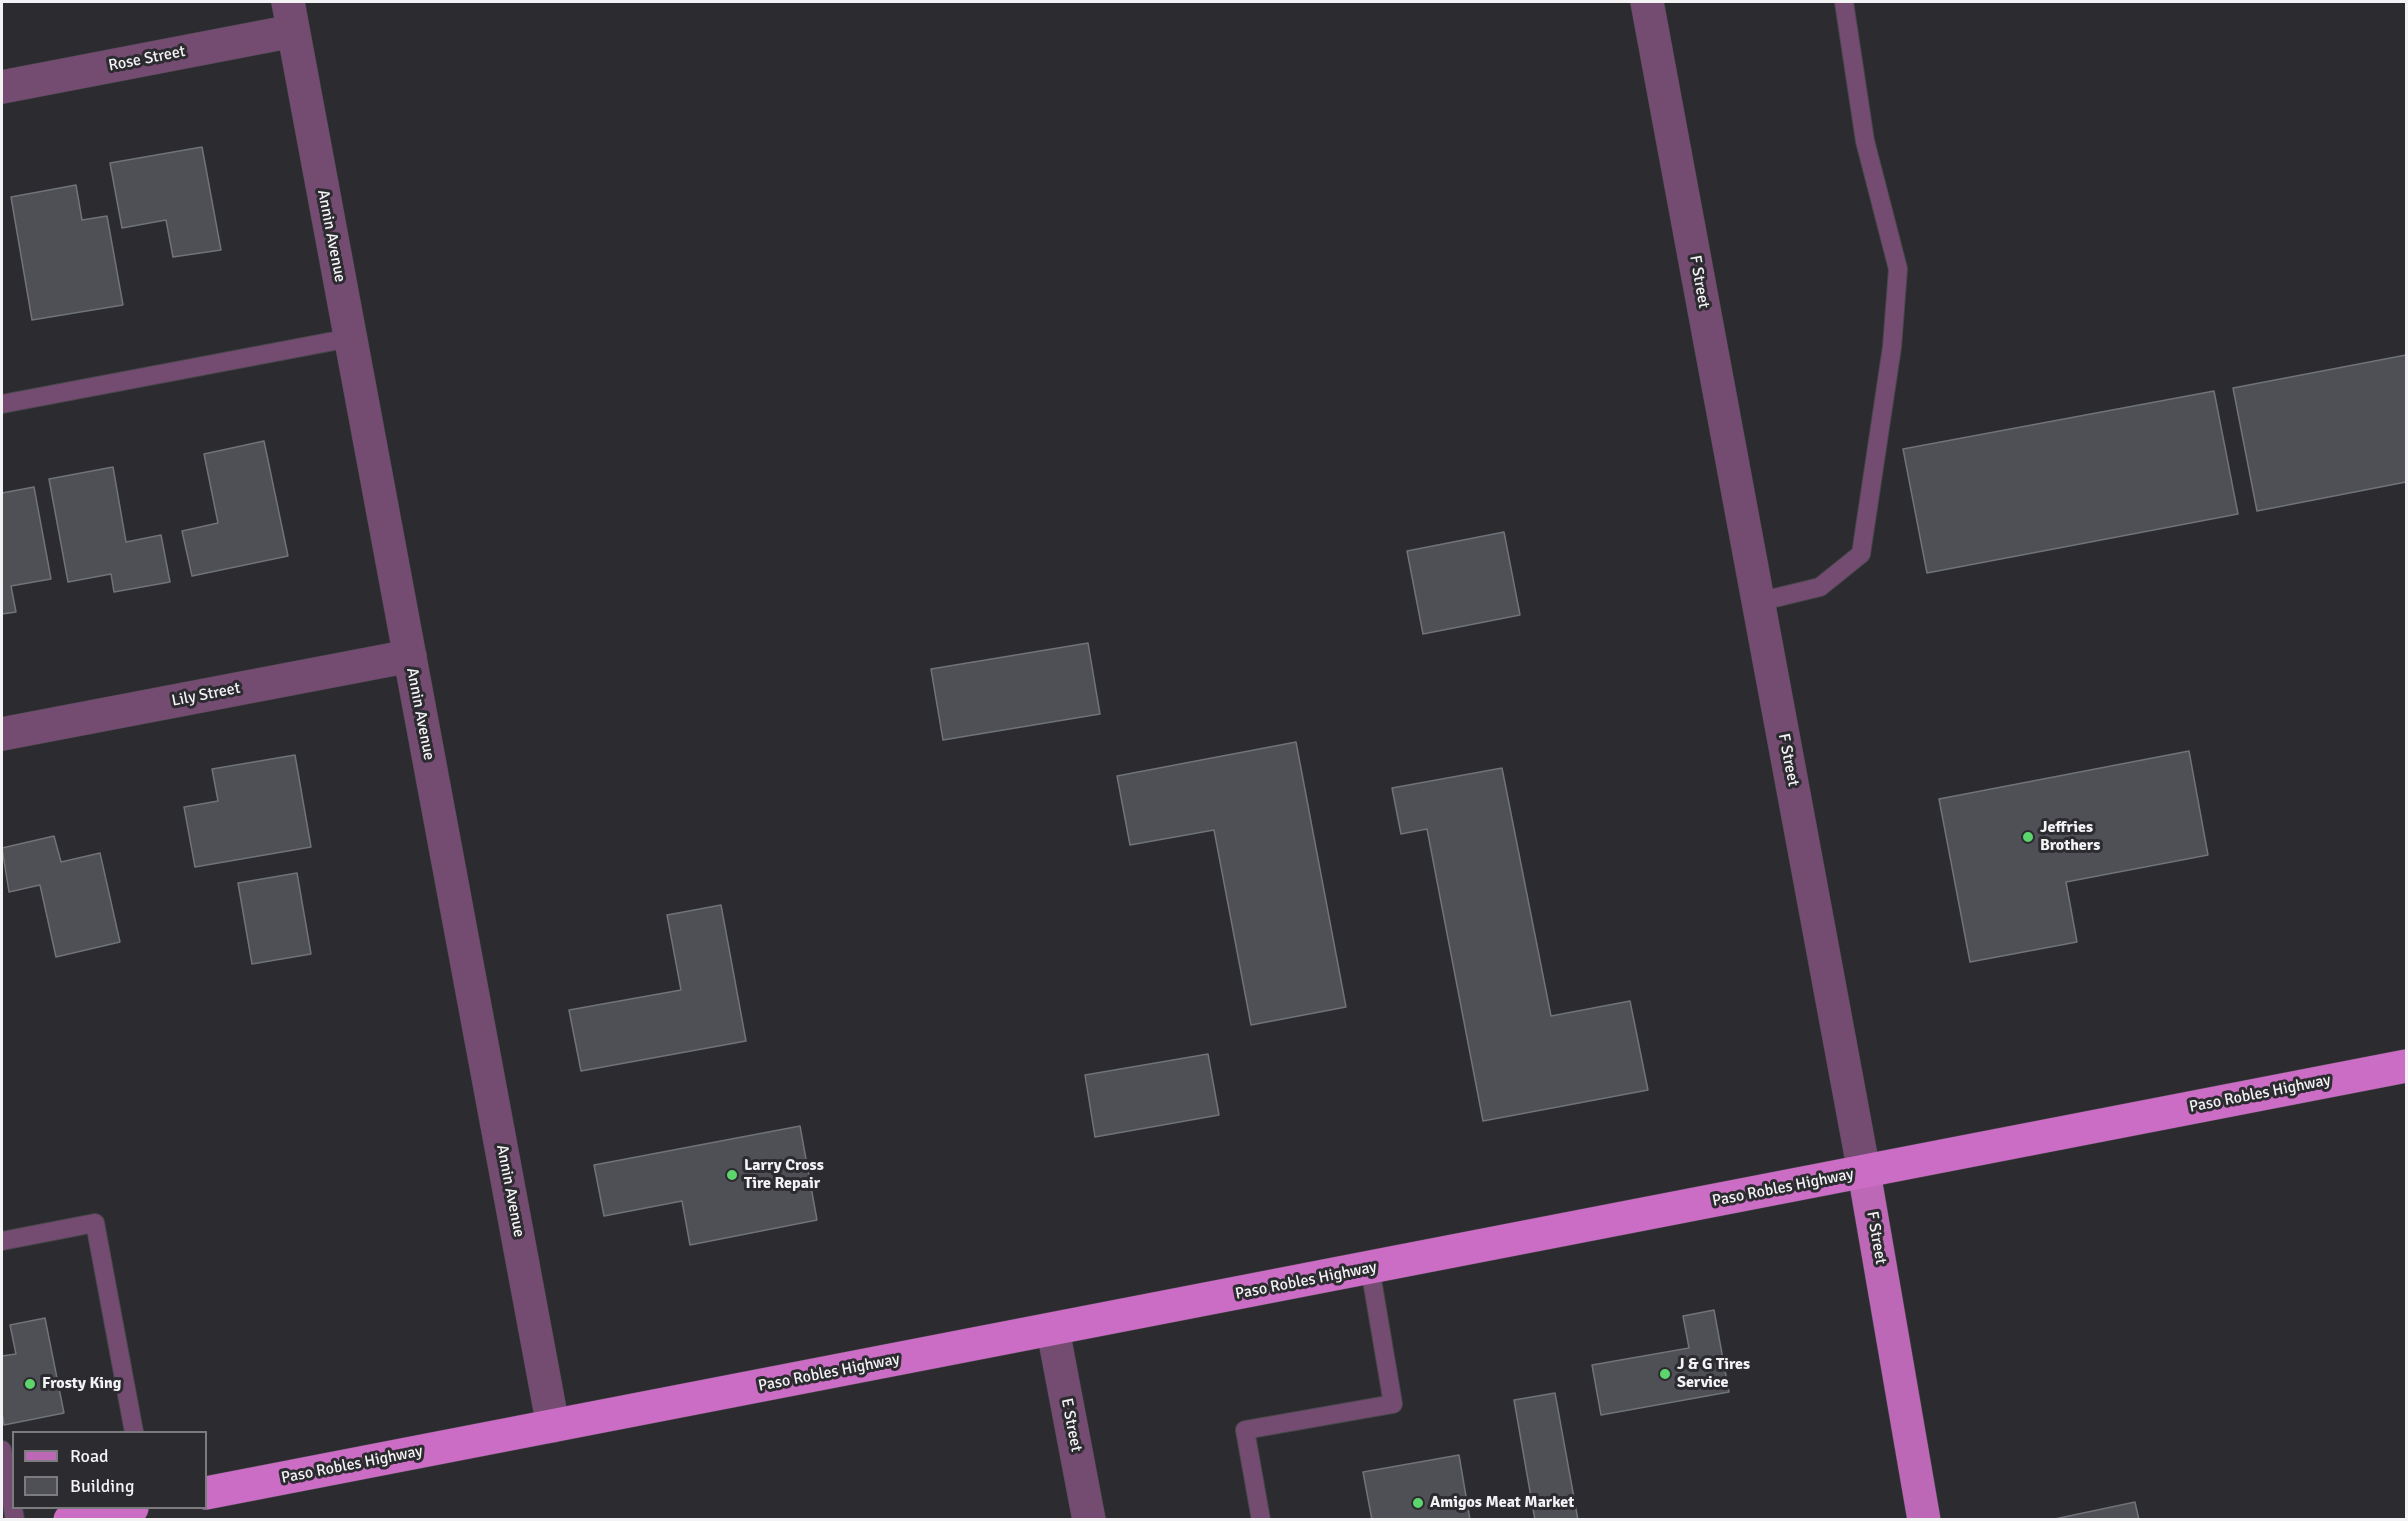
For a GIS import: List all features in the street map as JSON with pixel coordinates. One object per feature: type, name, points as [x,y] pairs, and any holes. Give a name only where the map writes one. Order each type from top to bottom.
[{"type":"highway","name":"Paso Robles Highway","points":[[207,1493],[2406,1066]]},
{"type":"highway","points":[[70,1520],[127,1509]]},
{"type":"main road","name":"F Street","points":[[1864,1172],[1924,1520]]},
{"type":"street","name":"F Street","points":[[1647,2],[1864,1172]]},
{"type":"street","name":"Rose Street","points":[[2,87],[290,16]]},
{"type":"street","name":"Annin Avenue","points":[[290,16],[553,1426]]},
{"type":"street","name":"Lily Street","points":[[2,734],[410,656]]},
{"type":"street","name":"E Street","points":[[1053,1330],[1089,1520]]},
{"type":"lane","points":[[1758,602],[1820,587],[1861,554],[1892,347],[1898,269],[1865,141],[1845,2]]},
{"type":"lane","points":[[2,404],[350,338]]},
{"type":"lane","points":[[2,1241],[95,1223],[134,1431]]},
{"type":"lane","points":[[1261,1520],[1245,1430],[1393,1404],[1370,1268]]},
{"type":"lane","points":[[2,1450],[12,1504]]},
{"type":"building","points":[[202,147],[221,250],[173,257],[166,220],[122,228],[110,163]]},
{"type":"building","points":[[76,185],[82,220],[107,216],[123,305],[32,320],[11,197]]},
{"type":"building","points":[[2406,355],[2406,482],[2257,511],[2233,388]]},
{"type":"building","points":[[2214,391],[2238,514],[1927,573],[1903,449]]},
{"type":"building","points":[[264,441],[288,556],[192,576],[182,531],[218,523],[204,454]]},
{"type":"building","points":[[113,467],[126,542],[161,535],[170,582],[114,592],[111,574],[68,582],[49,479]]},
{"type":"building","points":[[34,487],[51,579],[11,586],[16,612],[2,614],[2,493]]},
{"type":"building","points":[[1504,532],[1520,615],[1423,634],[1407,551]]},
{"type":"building","points":[[1088,643],[1100,714],[943,740],[931,669]]},
{"type":"building","points":[[1296,742],[1346,1007],[1251,1025],[1214,830],[1130,845],[1117,776]]},
{"type":"building","points":[[2189,751],[2208,855],[2066,882],[2077,942],[1970,962],[1939,799]]},
{"type":"building","points":[[295,755],[311,847],[195,867],[184,807],[218,801],[212,769]]},
{"type":"building","points":[[1502,768],[1551,1016],[1630,1001],[1648,1090],[1483,1121],[1427,829],[1401,834],[1392,788]]},
{"type":"building","points":[[54,836],[61,862],[100,853],[120,942],[56,957],[40,885],[9,892],[2,848]]},
{"type":"building","points":[[297,873],[311,954],[252,964],[238,883]]},
{"type":"building","points":[[721,905],[746,1041],[581,1071],[569,1010],[681,990],[667,915]]},
{"type":"building","points":[[1208,1054],[1219,1115],[1095,1137],[1085,1075]]},
{"type":"building","points":[[800,1126],[817,1220],[690,1245],[682,1201],[604,1216],[594,1165]]},
{"type":"building","points":[[1714,1310],[1729,1392],[1601,1415],[1592,1365],[1689,1348],[1683,1316]]},
{"type":"building","name":"Frosty King","points":[[45,1318],[64,1413],[4,1425],[2,1356],[16,1354],[10,1325]]},
{"type":"building","points":[[1555,1393],[1578,1520],[1535,1520],[1514,1400]]},
{"type":"building","points":[[1459,1455],[1470,1520],[1372,1520],[1363,1472]]},
{"type":"building","points":[[2135,1502],[2139,1520],[2050,1520]]},
{"type":"place","name":"Jeffries Brothers","points":[[2028,837]]},
{"type":"place","name":"Larry Cross Tire Repair","points":[[732,1175]]},
{"type":"place","name":"J & G Tires Service","points":[[1665,1374]]},
{"type":"place","name":"Frosty King","points":[[30,1384]]},
{"type":"place","name":"Amigos Meat Market","points":[[1418,1503]]}]
